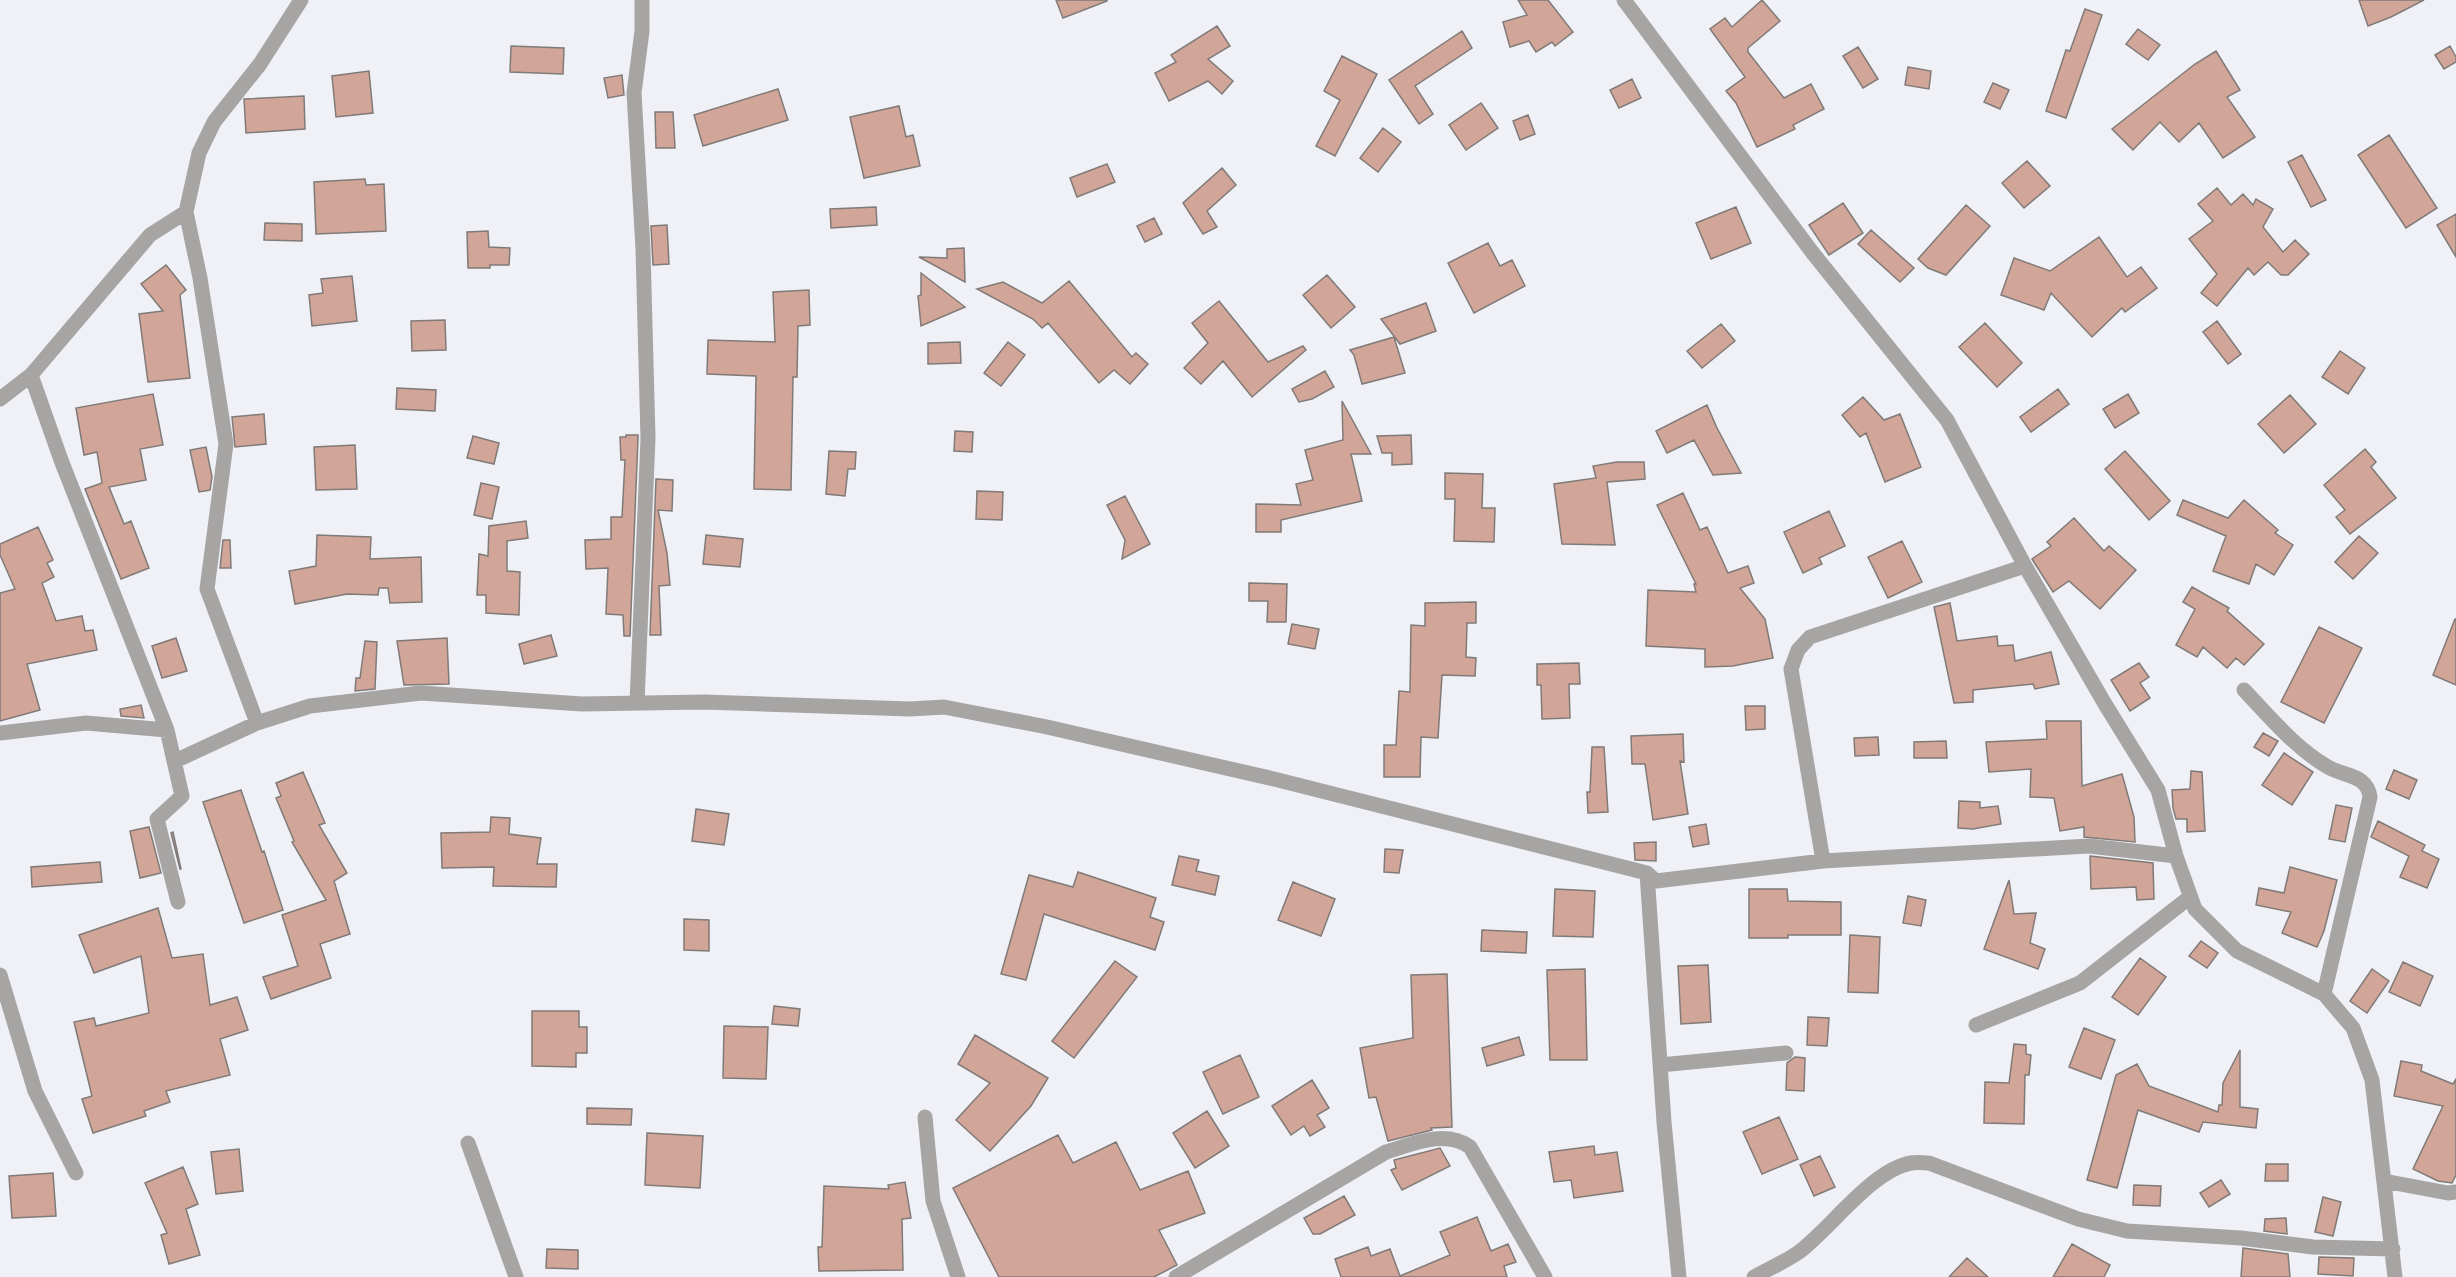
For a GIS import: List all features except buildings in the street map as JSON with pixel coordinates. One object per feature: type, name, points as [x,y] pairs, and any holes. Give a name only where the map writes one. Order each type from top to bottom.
[{"type":"street","points":[[257,723],[207,589],[226,444],[200,278],[186,212],[199,153],[214,122],[260,64],[301,0]]},
{"type":"street","points":[[637,703],[648,438],[643,249],[634,93],[642,31],[642,0]]},
{"type":"street","points":[[1624,0],[1812,252],[1947,420],[2025,566],[2104,704],[2158,790],[2176,856],[2195,909],[2237,951],[2324,994],[2353,1028],[2372,1080],[2395,1277]]},
{"type":"street","points":[[0,399],[31,375],[150,235],[186,212]]},
{"type":"street","points":[[31,375],[61,460],[166,730],[182,796],[157,819],[178,902]]},
{"type":"street","points":[[1823,861],[1791,669],[1798,650],[1810,637],[2025,566]]},
{"type":"street","points":[[2244,690],[2307,754],[2331,768],[2363,781],[2369,787],[2370,797],[2324,994]]},
{"type":"street","points":[[174,761],[257,723],[310,706],[421,693],[582,704],[704,702],[910,709],[944,707],[1047,727],[1274,779],[1647,873],[1656,881],[1823,861],[2089,846],[2176,856]]},
{"type":"street","points":[[0,733],[86,723],[166,730]]},
{"type":"street","points":[[1647,873],[1660,1065],[1679,1277]]},
{"type":"street","points":[[1976,1025],[2080,983],[2190,897]]},
{"type":"street","points":[[0,975],[34,1091],[76,1173]]},
{"type":"street","points":[[1660,1065],[1786,1053]]},
{"type":"street","points":[[924,1117],[933,1202],[958,1277]]},
{"type":"street","points":[[1176,1277],[1386,1152],[1424,1141],[1447,1138],[1460,1140],[1470,1147],[1545,1277]]},
{"type":"street","points":[[468,1143],[516,1277]]},
{"type":"street","points":[[1754,1277],[1798,1252],[1834,1221],[1859,1195],[1894,1169],[1911,1162],[1929,1163],[2078,1219],[2127,1231],[2189,1234],[2313,1247],[2393,1249]]},
{"type":"street","points":[[2384,1181],[2456,1192]]}]
